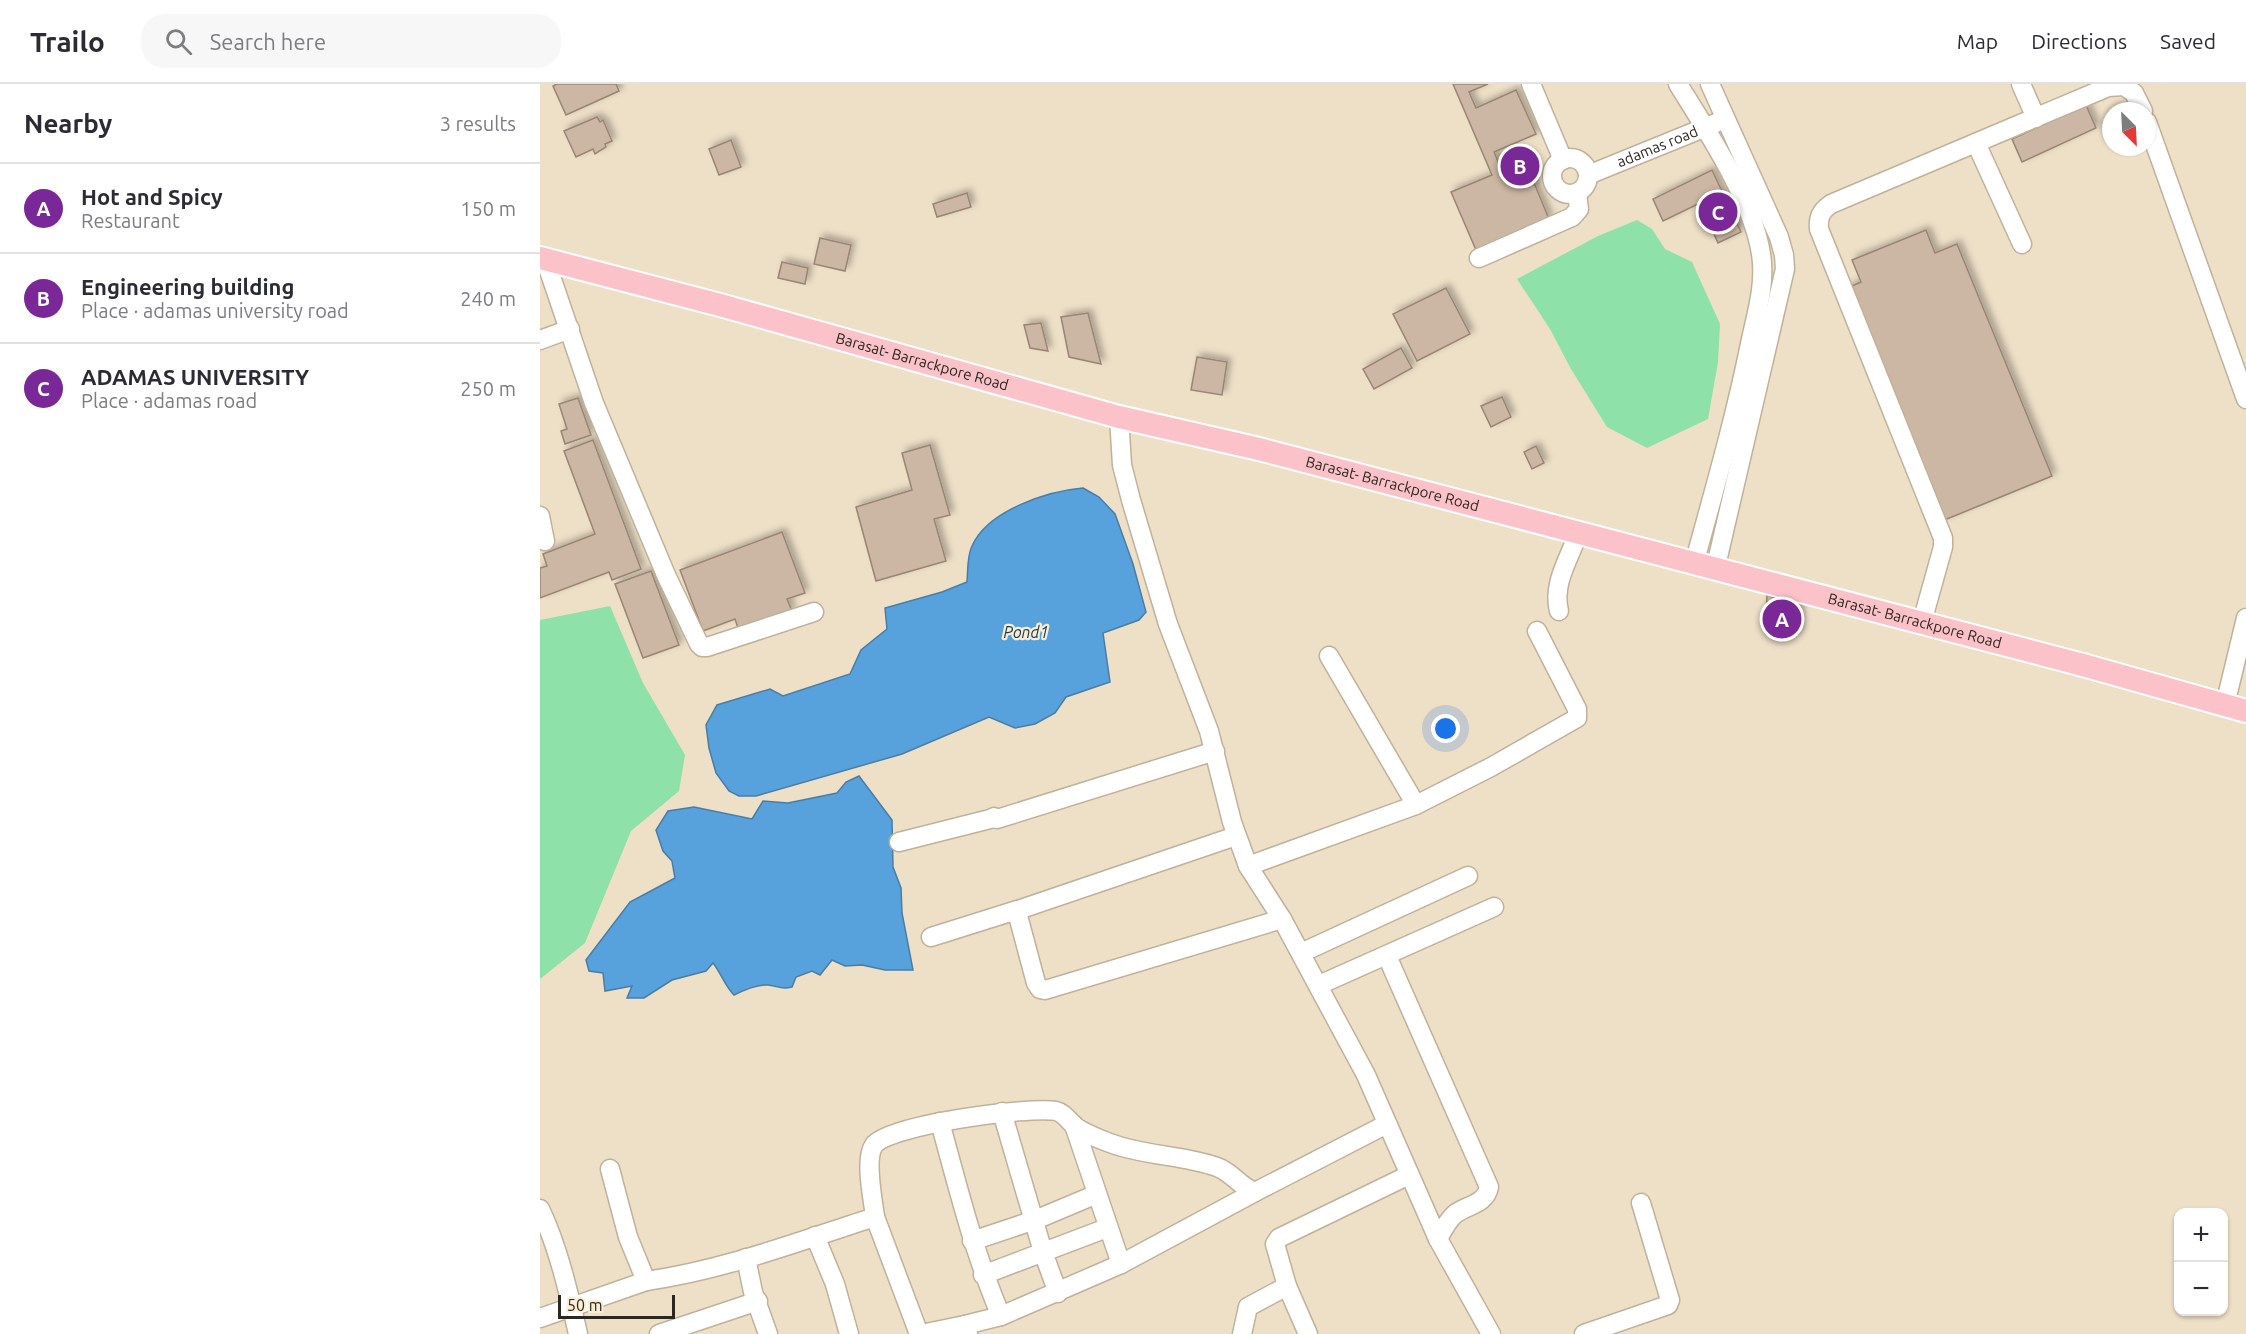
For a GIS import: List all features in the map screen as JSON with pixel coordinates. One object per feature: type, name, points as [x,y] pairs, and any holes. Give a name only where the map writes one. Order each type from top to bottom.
[{"type":"main road","name":"Barasat- Barrackpore Road","points":[[543,258],[764,317],[1119,417],[1259,449],[1922,622],[2235,708]]},
{"type":"street","points":[[1531,84],[1563,160]]},
{"type":"street","points":[[1678,84],[1702,121],[1746,206],[1758,239],[1763,271],[1761,292],[1705,567]]},
{"type":"street","points":[[1705,567],[1785,269],[1779,237],[1710,84]]},
{"type":"street","points":[[2021,84],[2036,118]]},
{"type":"street","points":[[1922,622],[1943,547],[1943,538],[1819,229],[1822,210],[1831,204],[2108,87],[2124,86],[2134,93],[2138,102]]},
{"type":"street","name":"adamas road","points":[[1586,170],[1702,121],[1726,119]]},
{"type":"street","points":[[1976,143],[2022,244]]},
{"type":"street","points":[[2156,147],[2246,399]]},
{"type":"street","points":[[1574,159],[1586,170],[1586,186],[1577,193],[1566,194],[1556,188],[1552,178],[1554,167],[1563,160],[1574,159]]},
{"type":"street","points":[[1479,258],[1572,218],[1579,209],[1577,193]]},
{"type":"street","points":[[543,258],[570,329],[594,403],[666,575],[700,646],[707,647],[814,612]]},
{"type":"street","points":[[540,340],[570,329]]},
{"type":"street","points":[[1119,417],[1122,465],[1131,500],[1168,624],[1215,751],[1236,836],[1248,866],[1282,919],[1366,1075],[1438,1239],[1491,1334]]},
{"type":"street","points":[[540,516],[545,541]]},
{"type":"street","points":[[1558,611],[1557,587],[1578,534]]},
{"type":"street","points":[[2235,708],[2246,618]]},
{"type":"street","points":[[1248,866],[1416,805],[1491,767],[1577,718],[1577,709],[1537,631]]},
{"type":"street","points":[[1329,656],[1416,805]]},
{"type":"street","points":[[899,842],[1101,788],[1215,751]]},
{"type":"street","points":[[931,938],[1236,836]]},
{"type":"street","points":[[1301,953],[1467,876]]},
{"type":"street","points":[[1319,985],[1494,907]]},
{"type":"street","points":[[1017,910],[1036,983],[1045,990],[1282,919]]},
{"type":"street","points":[[1387,956],[1489,1187],[1483,1199],[1457,1212],[1446,1222],[1438,1239]]},
{"type":"street","points":[[1255,1192],[1246,1189],[1219,1168],[1124,1148],[1084,1132],[1064,1114],[1055,1111],[1002,1113],[940,1122],[888,1135],[872,1146],[869,1160],[875,1217],[920,1334],[967,1329],[1058,1293],[1121,1264],[1387,1124]]},
{"type":"street","points":[[1002,1113],[1043,1252],[1058,1293]]},
{"type":"street","points":[[940,1122],[972,1241],[983,1275],[1001,1316]]},
{"type":"street","points":[[1074,1125],[1121,1264]]},
{"type":"street","points":[[610,1169],[628,1237],[646,1281]]},
{"type":"street","points":[[1308,1334],[1287,1286],[1275,1244],[1279,1238],[1409,1175]]},
{"type":"street","points":[[972,1241],[1035,1220],[1096,1194]]},
{"type":"street","points":[[1584,1334],[1668,1305],[1670,1300],[1641,1203]]},
{"type":"street","points":[[540,1209],[547,1222],[578,1334]]},
{"type":"street","points":[[540,1318],[646,1281],[678,1276],[746,1258],[875,1217]]},
{"type":"street","points":[[983,1275],[1107,1228]]},
{"type":"street","points":[[815,1236],[835,1284],[849,1334]]},
{"type":"street","points":[[746,1258],[753,1292],[768,1334]]},
{"type":"street","points":[[1242,1334],[1248,1307],[1287,1286]]},
{"type":"street","points":[[659,1334],[758,1301]]},
{"type":"green space","points":[[1637,220],[1652,229],[1665,249],[1692,262],[1720,324],[1718,362],[1708,419],[1647,448],[1607,427],[1571,369],[1550,329],[1517,279],[1598,236]]},
{"type":"green space","points":[[610,606],[643,683],[685,755],[679,791],[631,831],[585,943],[540,979],[540,620]]},
{"type":"water","name":"Pond1","points":[[1083,488],[1099,497],[1115,514],[1133,564],[1146,612],[1139,620],[1103,633],[1110,682],[1066,697],[1055,713],[1035,724],[1015,728],[989,717],[902,754],[756,796],[739,796],[729,791],[716,773],[709,748],[706,725],[717,705],[770,689],[783,696],[850,674],[861,650],[887,629],[885,608],[942,592],[967,582],[970,550],[980,533],[991,522],[1037,498]]},
{"type":"water","points":[[859,776],[892,820],[893,867],[901,888],[902,913],[913,970],[885,970],[862,965],[845,966],[832,960],[820,975],[812,971],[796,977],[792,987],[759,985],[734,995],[713,963],[706,971],[672,980],[644,998],[627,998],[632,986],[605,991],[603,973],[589,971],[586,960],[630,902],[675,878],[672,861],[663,851],[656,830],[668,811],[694,807],[752,819],[763,801],[788,803],[837,793],[846,782]]},
{"type":"building","points":[[557,84],[616,84],[619,91],[566,115],[553,86]]},
{"type":"building","points":[[1453,84],[1488,84],[1469,92],[1476,108],[1516,90],[1536,134],[1494,152],[1502,171],[1525,161],[1549,219],[1476,250],[1451,192],[1492,175]]},
{"type":"building","points":[[2086,105],[2096,128],[2022,162],[2012,139]]},
{"type":"building","points":[[597,117],[600,122],[603,120],[612,141],[605,144],[606,147],[595,154],[593,149],[576,157],[564,131]]},
{"type":"building","points":[[731,140],[741,167],[719,175],[709,149]]},
{"type":"building","points":[[1712,170],[1741,232],[1718,243],[1700,203],[1663,221],[1653,199]]},
{"type":"building","points":[[967,193],[971,207],[937,217],[933,204]]},
{"type":"building","points":[[1926,230],[1935,253],[1957,244],[2052,476],[1942,521],[1847,288],[1861,282],[1852,260]]},
{"type":"building","points":[[820,238],[851,245],[845,271],[814,264]]},
{"type":"building","points":[[782,262],[808,268],[805,284],[778,278]]},
{"type":"building","points":[[1446,288],[1470,334],[1417,361],[1393,314]]},
{"type":"building","points":[[1088,313],[1101,364],[1069,357],[1061,317]]},
{"type":"building","points":[[1041,323],[1048,351],[1030,348],[1024,325]]},
{"type":"building","points":[[1401,348],[1412,368],[1374,389],[1363,369]]},
{"type":"building","points":[[1197,357],[1227,362],[1222,395],[1191,390]]},
{"type":"building","points":[[1502,397],[1511,417],[1491,427],[1481,406]]},
{"type":"building","points":[[578,398],[591,435],[565,444],[561,431],[567,429],[559,404]]},
{"type":"building","points":[[593,440],[641,569],[612,580],[609,572],[540,598],[540,568],[547,566],[543,554],[595,534],[564,451]]},
{"type":"building","points":[[930,445],[950,515],[934,519],[946,561],[876,581],[856,507],[912,490],[902,453]]},
{"type":"building","points":[[1536,446],[1544,463],[1532,469],[1524,452]]},
{"type":"building","points":[[782,532],[805,593],[787,599],[792,611],[739,631],[735,619],[703,631],[680,570]]},
{"type":"building","points":[[651,571],[679,645],[643,658],[615,584]]},
{"type":"building","points":[[1767,595],[1800,607],[1798,634],[1765,631]]},
{"type":"place","name":"Engineering building","points":[[1520,166]]},
{"type":"place","name":"ADAMAS UNIVERSITY","points":[[1718,212]]},
{"type":"place","name":"Hot and Spicy","points":[[1782,619]]}]
